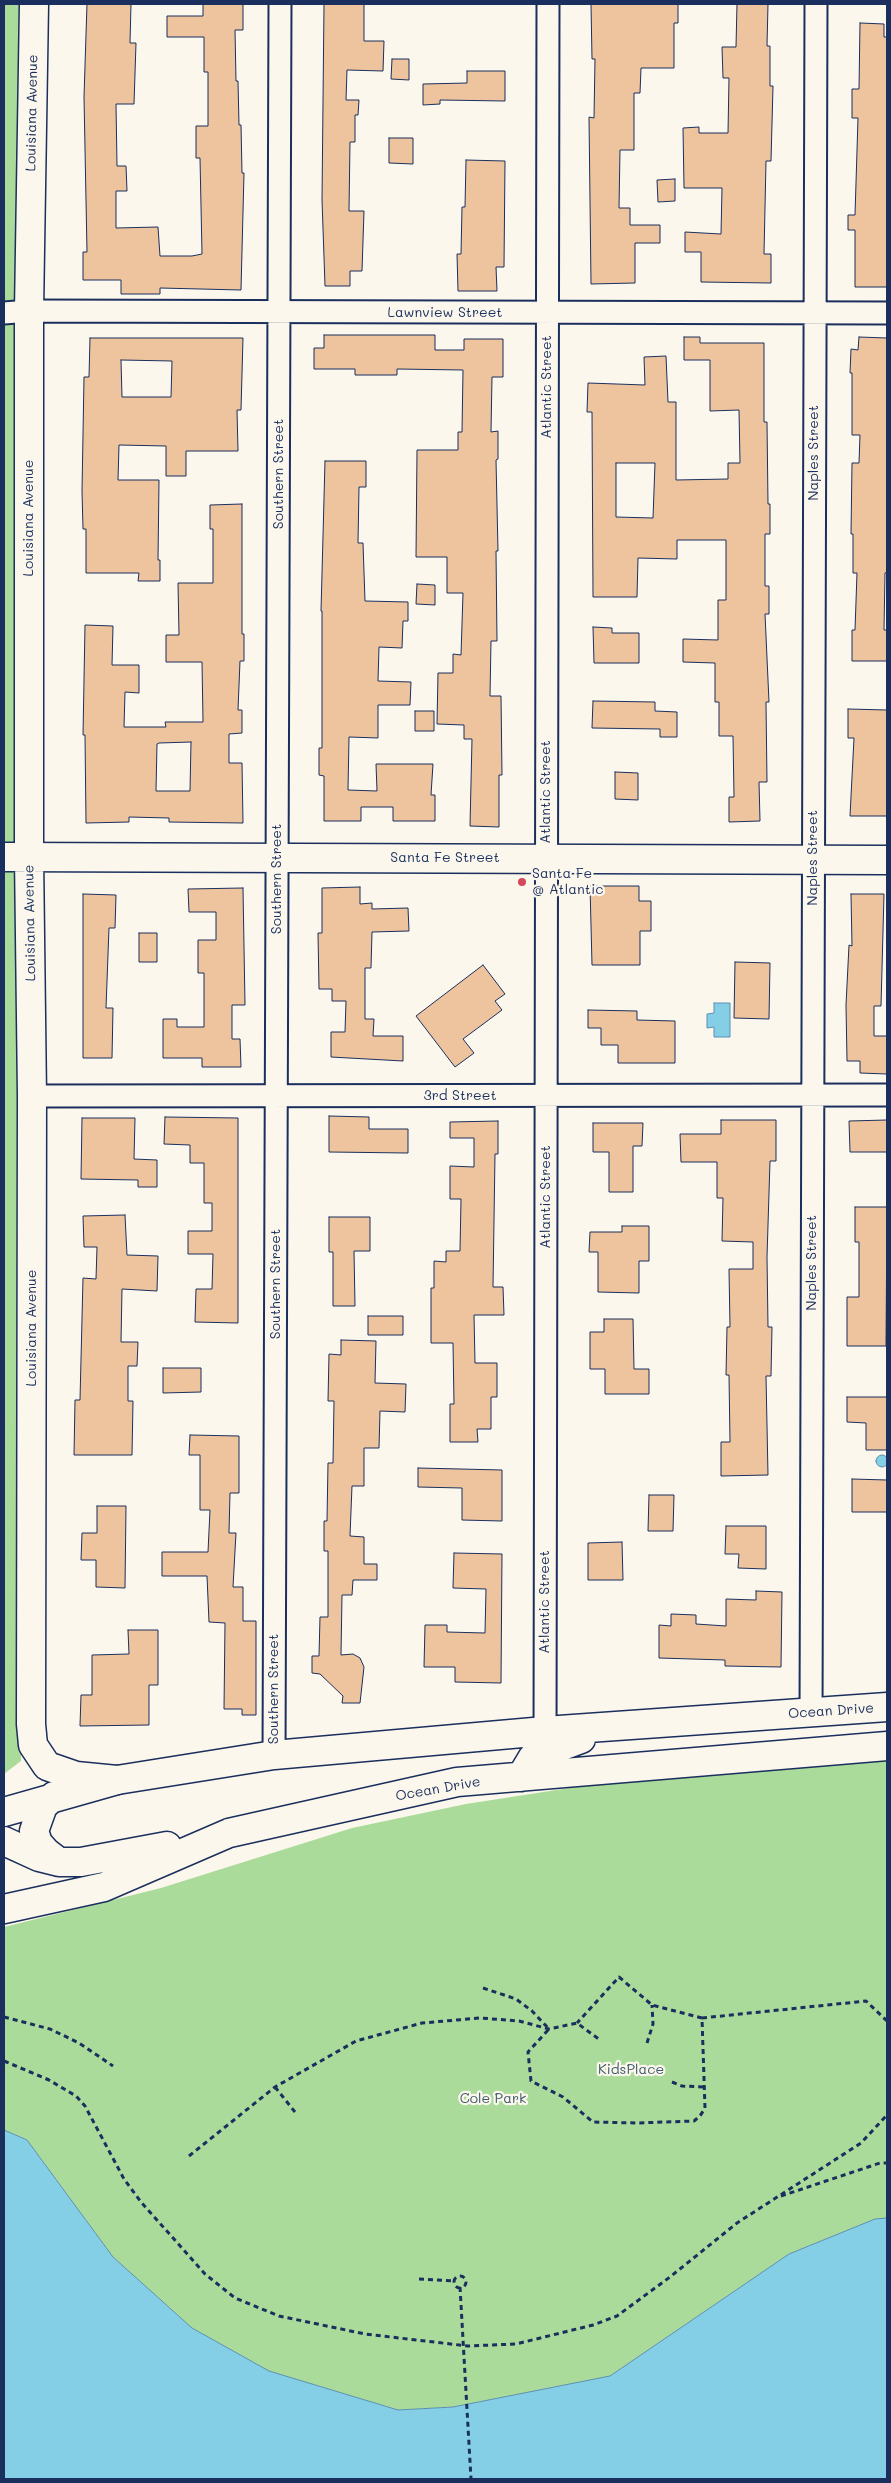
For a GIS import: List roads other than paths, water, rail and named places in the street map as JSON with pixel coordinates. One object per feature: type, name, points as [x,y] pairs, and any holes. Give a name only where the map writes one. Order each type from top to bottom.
[{"type":"main road","name":"Louisiana Avenue","points":[[34,4],[16,312],[16,856],[32,1096],[32,1736],[37,1753],[47,1766],[76,1776],[117,1780]]},
{"type":"main road","name":"Santa Fe Street","points":[[16,856],[887,860]]},
{"type":"main road","name":"Ocean Drive","points":[[4,1812],[54,1796],[117,1780],[274,1755],[545,1731],[887,1707]]},
{"type":"main road","points":[[521,1777],[533,1757],[553,1748],[620,1726]]},
{"type":"main road","name":"Ocean Drive","points":[[4,1909],[104,1887],[229,1833],[457,1782],[887,1746]]},
{"type":"main road","points":[[54,1796],[43,1806],[34,1831],[42,1847],[59,1862]]},
{"type":"main road","points":[[4,1841],[40,1857],[59,1862],[81,1862],[108,1859],[229,1833]]},
{"type":"street","name":"Southern Street","points":[[274,1755],[280,4]]},
{"type":"street","name":"Atlantic Street","points":[[545,1731],[548,4]]},
{"type":"street","name":"Naples Street","points":[[811,1713],[816,4]]},
{"type":"street","name":"Lawnview Street","points":[[16,312],[887,314]]},
{"type":"street","name":"3rd Street","points":[[32,1096],[887,1096]]},
{"type":"water","points":[[714,1003],[730,1003],[730,1037],[714,1037],[714,1027],[707,1028],[707,1014],[714,1013]]},
{"type":"water","points":[[880,1455],[884,1455],[888,1461],[884,1467],[880,1467],[876,1463],[876,1459]]},
{"type":"water","points":[[4,2130],[27,2140],[113,2257],[192,2328],[269,2371],[398,2410],[453,2407],[610,2376],[789,2254],[875,2219],[887,2218],[887,2479],[4,2479]]},
{"type":"place","name":"Santa Fe @ Atlantic","points":[[522,882]]},
{"type":"park label","name":"KidsPlace","points":[[631,2070]]},
{"type":"park label","name":"Cole Park","points":[[493,2099]]}]
